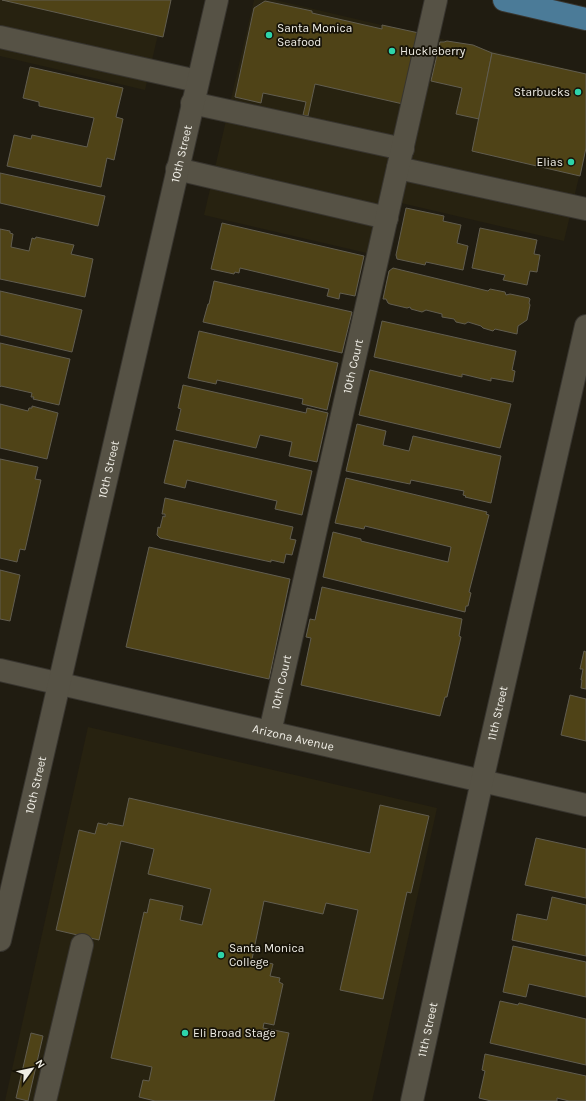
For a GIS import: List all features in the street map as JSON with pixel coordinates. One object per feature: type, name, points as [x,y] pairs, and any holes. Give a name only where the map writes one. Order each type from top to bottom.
[{"type":"main road","points":[[504,0],[586,19]]},
{"type":"street","name":"10th Street","points":[[0,940],[197,81],[217,0]]},
{"type":"street","name":"10th Court","points":[[270,732],[436,0]]},
{"type":"street","points":[[0,37],[197,81]]},
{"type":"street","points":[[192,103],[586,209]]},
{"type":"street","points":[[177,169],[387,218]]},
{"type":"street","name":"11th Street","points":[[412,1101],[482,780],[586,326]]},
{"type":"street","name":"Arizona Avenue","points":[[0,670],[586,805]]},
{"type":"street","points":[[45,1101],[82,945]]},
{"type":"shaded area","points":[[0,0],[166,0],[145,90],[0,56]]},
{"type":"shaded area","points":[[254,0],[275,0],[586,73],[586,147],[564,241],[384,199],[371,254],[204,215]]},
{"type":"shaded area","name":"Santa Monica College","points":[[88,727],[437,808],[372,1101],[5,1101]]},
{"type":"building","points":[[2,0],[171,0],[163,37]]},
{"type":"building","points":[[265,1],[312,11],[312,13],[382,29],[382,25],[419,33],[403,104],[315,84],[308,116],[303,115],[306,102],[263,93],[261,103],[235,97],[254,8]]},
{"type":"building","points":[[447,41],[473,45],[492,53],[479,119],[456,114],[462,88],[431,81],[440,42]]},
{"type":"building","points":[[492,53],[586,74],[586,148],[580,176],[472,151]]},
{"type":"building","points":[[30,67],[123,88],[116,117],[123,119],[114,160],[107,158],[101,187],[7,166],[14,135],[31,139],[32,135],[87,147],[94,118],[39,106],[39,102],[23,98]]},
{"type":"building","points":[[0,173],[105,196],[98,226],[0,203]]},
{"type":"building","points":[[406,208],[444,216],[443,221],[461,225],[457,243],[468,246],[463,270],[426,262],[425,265],[397,259],[396,255]]},
{"type":"building","points":[[222,223],[364,256],[355,296],[340,293],[339,299],[327,296],[329,289],[240,268],[239,273],[235,272],[234,274],[211,269]]},
{"type":"building","points":[[480,228],[537,240],[534,254],[540,255],[537,272],[530,271],[527,285],[503,280],[505,275],[472,268]]},
{"type":"building","points":[[0,229],[10,231],[10,233],[13,234],[11,247],[29,251],[32,238],[35,239],[36,237],[74,245],[71,254],[93,259],[85,297],[0,279]]},
{"type":"building","points":[[393,268],[488,291],[490,289],[505,292],[506,295],[510,294],[529,298],[530,305],[527,320],[518,326],[517,334],[495,329],[493,331],[468,322],[465,324],[456,322],[454,319],[442,317],[442,314],[426,310],[422,312],[411,309],[410,307],[407,308],[390,304],[386,299],[383,299],[389,271]]},
{"type":"building","points":[[214,281],[352,312],[342,353],[203,322]]},
{"type":"building","points":[[0,291],[82,310],[72,352],[0,335]]},
{"type":"building","points":[[382,321],[516,351],[512,370],[515,371],[513,382],[491,378],[491,381],[462,374],[462,377],[374,357]]},
{"type":"building","points":[[199,331],[338,363],[327,410],[302,404],[303,399],[217,380],[216,384],[188,378]]},
{"type":"building","points":[[0,343],[70,359],[59,405],[33,399],[34,397],[31,397],[32,393],[0,387]]},
{"type":"building","points":[[370,370],[511,404],[500,448],[359,415]]},
{"type":"building","points":[[183,385],[306,413],[307,408],[328,413],[317,462],[289,456],[292,442],[260,435],[256,448],[176,430],[181,409],[178,408]]},
{"type":"building","points":[[0,404],[28,411],[29,408],[32,408],[32,406],[58,413],[47,459],[0,448]]},
{"type":"building","points":[[357,424],[386,431],[383,445],[409,451],[413,436],[501,456],[491,503],[465,497],[466,496],[463,495],[464,491],[411,480],[410,484],[346,471]]},
{"type":"building","points":[[174,440],[312,471],[302,515],[275,509],[277,501],[187,480],[185,488],[164,483]]},
{"type":"building","points":[[0,459],[38,467],[35,479],[41,480],[25,550],[20,549],[17,562],[0,558]]},
{"type":"building","points":[[346,478],[487,512],[486,514],[489,515],[469,592],[471,593],[468,606],[466,606],[465,612],[323,577],[333,532],[361,539],[361,541],[448,562],[451,547],[365,526],[364,529],[335,523]]},
{"type":"building","points":[[165,498],[293,527],[290,539],[296,540],[292,555],[286,554],[284,563],[271,560],[271,562],[160,538],[157,535],[158,527],[160,528],[163,516],[165,517],[165,514],[162,514]]},
{"type":"building","points":[[149,547],[290,579],[269,679],[126,647]]},
{"type":"building","points":[[0,570],[20,575],[10,621],[0,619]]},
{"type":"building","points":[[322,587],[462,619],[459,636],[461,637],[447,697],[445,697],[440,716],[301,685],[311,638],[306,637],[310,619],[315,620]]},
{"type":"building","points":[[584,651],[586,652],[586,689],[581,688],[583,669],[580,669]]},
{"type":"building","points":[[570,695],[586,699],[586,741],[561,735]]},
{"type":"building","points":[[129,798],[370,853],[380,805],[429,816],[411,893],[407,892],[383,999],[340,990],[358,910],[326,903],[323,914],[264,901],[252,959],[273,964],[270,976],[280,978],[279,982],[283,984],[274,1025],[264,1023],[263,1028],[289,1033],[274,1101],[155,1101],[139,1097],[143,1080],[149,1081],[152,1067],[111,1058],[144,912],[147,913],[150,899],[183,906],[180,920],[202,925],[211,889],[148,874],[154,849],[121,841],[99,940],[56,930],[79,830],[95,834],[98,823],[123,826]]},
{"type":"building","points":[[536,838],[586,849],[586,898],[525,885]]},
{"type":"building","points":[[552,897],[586,905],[586,956],[512,940],[517,914],[547,920]]},
{"type":"building","points":[[513,946],[586,962],[586,997],[529,984],[526,997],[503,992]]},
{"type":"building","points":[[500,1001],[518,1005],[519,1003],[586,1019],[586,1065],[490,1043]]},
{"type":"building","points":[[31,1033],[43,1036],[28,1101],[16,1098]]},
{"type":"building","points":[[485,1054],[586,1076],[586,1101],[569,1101],[557,1098],[557,1101],[491,1101],[479,1098],[485,1071],[482,1070]]},
{"type":"place","name":"Santa Monica Seafood","points":[[269,35]]},
{"type":"place","name":"Huckleberry","points":[[392,51]]},
{"type":"place","name":"Starbucks","points":[[578,92]]},
{"type":"place","name":"Elias","points":[[571,162]]},
{"type":"place","name":"Santa Monica College","points":[[221,955]]},
{"type":"place","name":"Eli Broad Stage","points":[[185,1033]]}]
